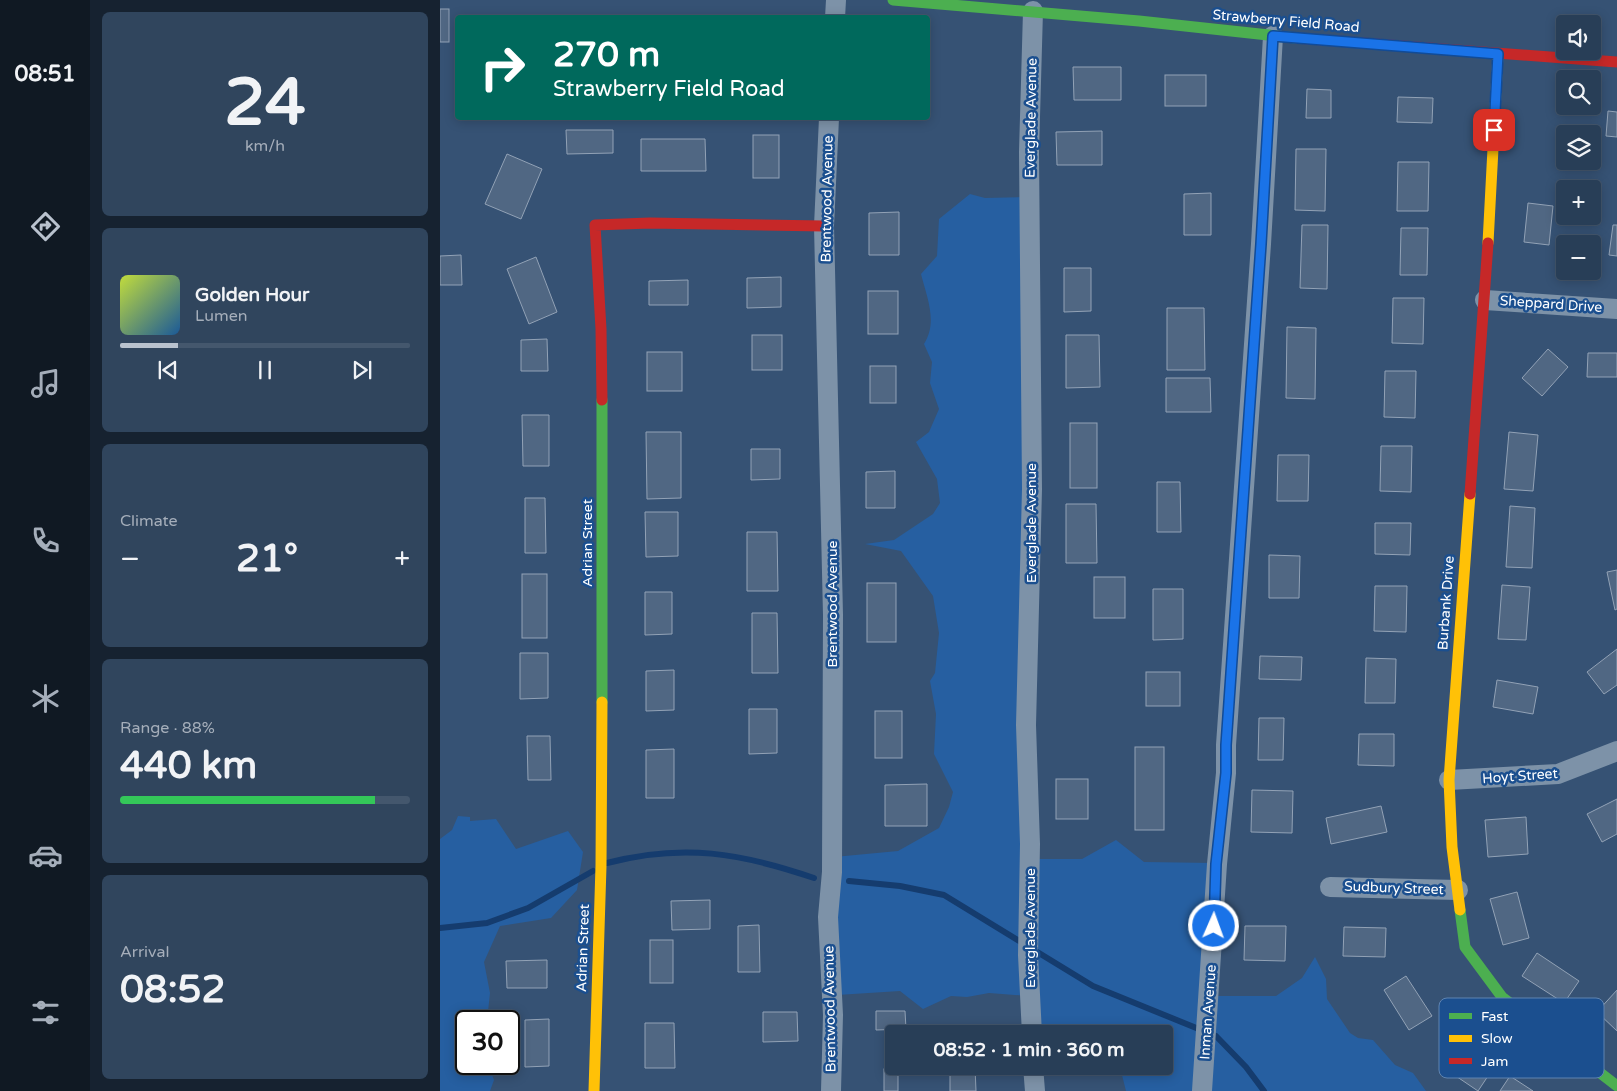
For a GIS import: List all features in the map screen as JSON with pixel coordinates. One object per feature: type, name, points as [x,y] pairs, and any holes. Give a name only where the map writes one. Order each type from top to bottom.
[{"type":"street","points":[[835,15],[836,0]]},
{"type":"street","name":"Strawberry Field Road","points":[[893,0],[1033,11],[1273,36],[1617,62]]},
{"type":"street","name":"Everglade Avenue","points":[[1032,1025],[1028,955],[1030,844],[1026,725],[1032,489],[1030,152],[1033,11]]},
{"type":"street","name":"Inman Avenue","points":[[1202,1091],[1216,864],[1226,773],[1226,745],[1261,244],[1273,36]]},
{"type":"street","name":"Burbank Drive","points":[[1498,54],[1485,300],[1449,780],[1452,847],[1464,947],[1503,998]]},
{"type":"street","name":"Brentwood Avenue","points":[[829,120],[824,226],[833,615],[832,872],[828,917],[833,1015],[831,1091]]},
{"type":"street","name":"Adrian Street","points":[[594,1091],[601,866],[603,583],[601,329],[595,225],[650,223],[824,226]]},
{"type":"street","name":"Sheppard Drive","points":[[1485,300],[1617,308]]},
{"type":"street","name":"Hoyt Street","points":[[1449,780],[1558,774],[1617,751]]},
{"type":"street","name":"Sudbury Street","points":[[1330,886],[1458,890]]},
{"type":"street","points":[[1033,1075],[1034,1091]]},
{"type":"street","name":"Burbank Drive","points":[[1604,1076],[1617,1086]]},
{"type":"shaded area","points":[[970,194],[985,198],[1028,197],[1037,859],[1082,859],[1116,840],[1144,862],[1214,863],[1217,996],[1276,996],[1302,978],[1315,957],[1326,979],[1327,999],[1350,1033],[1358,1038],[1373,1040],[1395,1065],[1413,1073],[1426,1091],[1126,1091],[1122,1075],[1173,1075],[1173,1025],[1031,1025],[1028,996],[989,993],[967,997],[951,996],[923,1009],[900,991],[837,995],[834,857],[898,851],[939,828],[949,807],[953,792],[934,754],[936,714],[930,681],[935,673],[939,633],[933,596],[901,551],[865,544],[894,540],[933,514],[940,503],[937,479],[916,442],[929,432],[939,409],[930,383],[932,362],[924,344],[928,336],[931,319],[921,274],[937,256],[939,219]]},
{"type":"shaded area","points":[[458,816],[470,817],[470,821],[496,819],[516,849],[568,831],[583,852],[577,890],[551,918],[500,926],[484,962],[490,993],[488,1010],[455,1010],[455,1075],[492,1075],[494,1080],[490,1091],[440,1091],[440,839],[452,830]]},
{"type":"building","points":[[440,9],[449,9],[449,42],[440,42]]},
{"type":"building","points":[[1073,67],[1121,67],[1121,100],[1074,100]]},
{"type":"building","points":[[1165,75],[1206,75],[1206,106],[1165,106]]},
{"type":"building","points":[[1307,89],[1331,90],[1331,118],[1306,118]]},
{"type":"building","points":[[1398,97],[1433,98],[1432,123],[1397,122]]},
{"type":"building","points":[[1608,111],[1617,112],[1617,137],[1606,136]]},
{"type":"building","points":[[566,130],[613,130],[613,153],[567,154]]},
{"type":"building","points":[[1102,131],[1102,165],[1057,165],[1056,132]]},
{"type":"building","points":[[753,135],[779,135],[779,178],[753,178]]},
{"type":"building","points":[[641,139],[705,139],[706,171],[641,171]]},
{"type":"building","points":[[1296,149],[1326,149],[1325,211],[1295,210]]},
{"type":"building","points":[[507,154],[542,169],[521,219],[485,204]]},
{"type":"building","points":[[1398,162],[1429,162],[1428,211],[1397,211]]},
{"type":"building","points":[[1211,193],[1211,235],[1184,235],[1184,194]]},
{"type":"building","points":[[1528,203],[1553,206],[1549,245],[1524,242]]},
{"type":"building","points":[[899,212],[899,255],[869,255],[869,213]]},
{"type":"building","points":[[1302,225],[1328,225],[1327,289],[1300,288]]},
{"type":"building","points":[[1613,225],[1617,225],[1617,256],[1609,255]]},
{"type":"building","points":[[1401,228],[1428,228],[1427,275],[1400,275]]},
{"type":"building","points":[[461,255],[462,285],[440,285],[440,256]]},
{"type":"building","points":[[536,257],[557,312],[529,324],[507,269]]},
{"type":"building","points":[[1064,268],[1091,268],[1091,311],[1064,312]]},
{"type":"building","points":[[781,277],[781,307],[747,308],[747,278]]},
{"type":"building","points":[[688,280],[688,305],[649,305],[649,281]]},
{"type":"building","points":[[868,291],[898,291],[898,334],[868,334]]},
{"type":"building","points":[[1393,298],[1424,298],[1423,344],[1392,343]]},
{"type":"building","points":[[1167,308],[1204,308],[1205,370],[1167,370]]},
{"type":"building","points":[[1287,327],[1316,328],[1315,399],[1286,398]]},
{"type":"building","points":[[752,335],[782,335],[782,370],[752,370]]},
{"type":"building","points":[[1066,335],[1099,335],[1100,387],[1066,388]]},
{"type":"building","points":[[547,339],[548,371],[521,371],[521,340]]},
{"type":"building","points":[[1548,349],[1568,367],[1542,396],[1522,378]]},
{"type":"building","points":[[647,352],[682,352],[682,391],[647,391]]},
{"type":"building","points":[[1588,353],[1617,353],[1617,377],[1587,377]]},
{"type":"building","points":[[870,366],[896,366],[896,403],[870,403]]},
{"type":"building","points":[[1385,371],[1416,371],[1415,418],[1384,417]]},
{"type":"building","points":[[1166,378],[1210,378],[1211,412],[1166,412]]},
{"type":"building","points":[[522,415],[549,415],[549,466],[523,466]]},
{"type":"building","points":[[1070,423],[1097,423],[1097,488],[1070,488]]},
{"type":"building","points":[[646,432],[681,432],[681,498],[647,499]]},
{"type":"building","points":[[1509,432],[1538,435],[1533,491],[1504,489]]},
{"type":"building","points":[[1381,446],[1412,446],[1411,492],[1380,491]]},
{"type":"building","points":[[751,449],[780,449],[780,479],[751,480]]},
{"type":"building","points":[[1278,455],[1309,455],[1308,501],[1277,501]]},
{"type":"building","points":[[895,471],[895,508],[866,508],[866,472]]},
{"type":"building","points":[[1157,482],[1180,482],[1181,532],[1157,532]]},
{"type":"building","points":[[525,498],[545,498],[546,553],[525,553]]},
{"type":"building","points":[[1066,504],[1096,504],[1097,563],[1066,563]]},
{"type":"building","points":[[1510,506],[1535,508],[1532,568],[1506,567]]},
{"type":"building","points":[[645,512],[678,512],[678,556],[646,557]]},
{"type":"building","points":[[1375,523],[1411,523],[1410,555],[1375,554]]},
{"type":"building","points":[[747,532],[777,532],[778,591],[747,591]]},
{"type":"building","points":[[1269,555],[1300,556],[1299,598],[1269,598]]},
{"type":"building","points":[[1617,570],[1617,609],[1615,610],[1607,572]]},
{"type":"building","points":[[522,574],[547,574],[547,638],[522,638]]},
{"type":"building","points":[[1094,577],[1125,577],[1125,618],[1094,618]]},
{"type":"building","points":[[867,583],[896,583],[896,642],[867,642]]},
{"type":"building","points":[[1502,585],[1530,587],[1526,640],[1498,639]]},
{"type":"building","points":[[1375,586],[1407,586],[1406,632],[1374,631]]},
{"type":"building","points":[[1153,589],[1183,589],[1183,639],[1153,640]]},
{"type":"building","points":[[645,592],[672,592],[672,634],[645,635]]},
{"type":"building","points":[[752,613],[777,613],[778,673],[752,673]]},
{"type":"building","points":[[1617,649],[1617,685],[1604,694],[1587,672]]},
{"type":"building","points":[[520,653],[548,653],[548,698],[520,699]]},
{"type":"building","points":[[1260,656],[1302,657],[1301,680],[1259,679]]},
{"type":"building","points":[[1366,658],[1396,659],[1395,703],[1365,703]]},
{"type":"building","points":[[674,670],[674,710],[646,711],[646,671]]},
{"type":"building","points":[[1146,672],[1180,672],[1180,706],[1146,706]]},
{"type":"building","points":[[1497,680],[1538,687],[1533,714],[1493,707]]},
{"type":"building","points":[[749,709],[777,709],[777,753],[749,754]]},
{"type":"building","points":[[875,711],[902,711],[902,758],[875,758]]},
{"type":"building","points":[[1259,718],[1284,718],[1283,760],[1258,760]]},
{"type":"building","points":[[1359,734],[1394,734],[1394,766],[1358,765]]},
{"type":"building","points":[[527,736],[550,736],[551,780],[528,780]]},
{"type":"building","points":[[1135,747],[1164,747],[1164,830],[1135,830]]},
{"type":"building","points":[[674,749],[674,798],[646,798],[646,750]]},
{"type":"building","points":[[1056,779],[1088,779],[1088,819],[1056,819]]},
{"type":"building","points":[[927,784],[927,826],[885,826],[885,785]]},
{"type":"building","points":[[1252,790],[1293,791],[1292,833],[1251,832]]},
{"type":"building","points":[[1617,799],[1617,834],[1602,842],[1587,814]]},
{"type":"building","points":[[1381,806],[1387,832],[1331,844],[1326,818]]},
{"type":"building","points":[[1526,817],[1528,854],[1488,857],[1485,820]]},
{"type":"building","points":[[1517,892],[1529,938],[1503,945],[1490,899]]},
{"type":"building","points":[[710,900],[710,929],[672,930],[671,901]]},
{"type":"building","points":[[759,925],[760,972],[738,972],[738,926]]},
{"type":"building","points":[[1245,926],[1286,926],[1285,961],[1244,960]]},
{"type":"building","points":[[1344,927],[1386,928],[1385,957],[1343,956]]},
{"type":"building","points":[[650,940],[673,940],[673,983],[650,983]]},
{"type":"building","points":[[1537,953],[1579,981],[1567,998],[1556,998],[1522,976]]},
{"type":"building","points":[[547,960],[547,988],[507,988],[506,961]]},
{"type":"building","points":[[1406,976],[1432,1016],[1409,1030],[1384,990]]},
{"type":"building","points":[[1617,990],[1617,1031],[1604,1019],[1604,1004]]},
{"type":"building","points":[[876,1011],[905,1011],[906,1025],[885,1025],[885,1030],[876,1030]]},
{"type":"building","points":[[763,1012],[797,1012],[798,1041],[763,1042]]},
{"type":"building","points":[[549,1019],[549,1066],[525,1067],[525,1020]]},
{"type":"building","points":[[645,1023],[674,1023],[675,1068],[645,1068]]},
{"type":"building","points":[[885,1069],[885,1075],[898,1075],[898,1091],[884,1091]]},
{"type":"building","points":[[950,1075],[975,1075],[976,1091],[950,1091]]},
{"type":"building","points":[[1459,1078],[1487,1078],[1478,1091]]},
{"type":"building","points":[[1509,1078],[1513,1078],[1533,1091],[1500,1091]]},
{"type":"waterway","points":[[607,863],[661,853],[687,852],[736,857],[762,862],[814,878]]},
{"type":"waterway","points":[[440,928],[487,923],[528,908],[593,871]]},
{"type":"waterway","points":[[849,881],[900,886],[944,895],[1093,986],[1216,1036],[1246,1067],[1264,1091]]},
{"type":"traffic: fast","points":[[893,0],[1139,21],[1296,38]]},
{"type":"traffic: fast","points":[[602,400],[602,702]]},
{"type":"traffic: fast","points":[[1460,910],[1465,947],[1503,998]]},
{"type":"traffic: fast","points":[[1604,1076],[1617,1086]]},
{"type":"traffic: slow","points":[[1488,243],[1498,54]]},
{"type":"traffic: slow","points":[[1460,910],[1452,847],[1449,780],[1470,494]]},
{"type":"traffic: slow","points":[[594,1091],[601,866],[602,702]]},
{"type":"traffic: jam","points":[[1296,38],[1617,62]]},
{"type":"traffic: jam","points":[[602,400],[601,329],[595,225],[650,223],[824,226]]},
{"type":"traffic: jam","points":[[1470,494],[1488,243]]},
{"type":"route","points":[[1214,926],[1216,864],[1226,773],[1226,745],[1261,244],[1273,36],[1498,54],[1494,130]]}]
